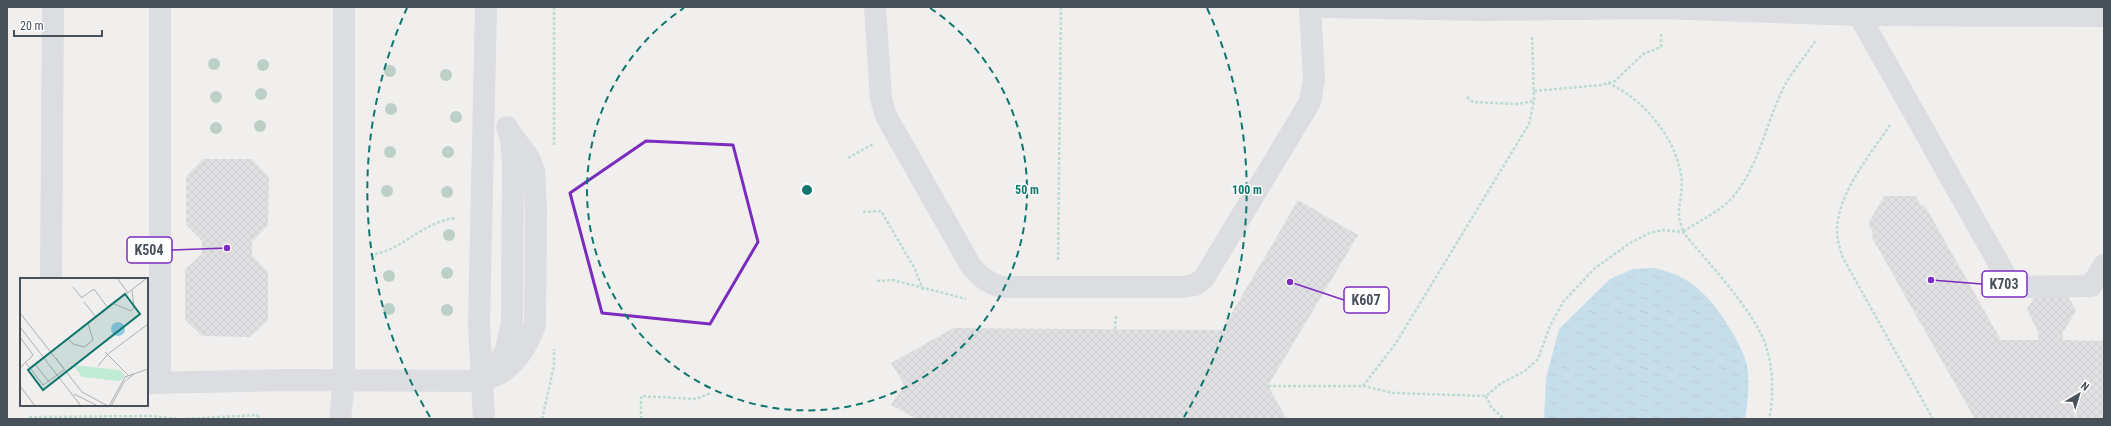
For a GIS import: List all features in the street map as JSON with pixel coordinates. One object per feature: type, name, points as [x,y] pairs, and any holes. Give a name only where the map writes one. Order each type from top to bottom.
[{"type":"street","points":[[51,278],[53,7]]},
{"type":"street","points":[[160,7],[154,383],[488,378],[506,370],[517,360],[535,325],[536,210],[534,170],[528,156],[484,98]]},
{"type":"street","points":[[340,419],[344,380],[344,7]]},
{"type":"street","points":[[486,7],[479,323],[496,419]]},
{"type":"street","points":[[875,7],[881,99],[886,116],[970,266],[981,278],[991,284],[1002,287],[1182,287],[1195,285],[1204,278],[1310,102],[1314,79],[1310,7]]},
{"type":"street","points":[[1327,7],[1483,8],[1531,10],[1662,8],[1735,9],[1859,15],[2104,16]]},
{"type":"street","points":[[1859,15],[2012,287],[2091,286],[2104,264]]},
{"type":"street","points":[[473,419],[488,378]]},
{"type":"street","points":[[484,419],[488,378]]},
{"type":"street","points":[[344,380],[349,419]]},
{"type":"path","points":[[1058,287],[1061,7]]},
{"type":"path","points":[[1534,91],[1615,81],[1643,54],[1661,47],[1662,8]]},
{"type":"path","points":[[1363,386],[1396,343],[1529,124],[1534,102],[1531,10]]},
{"type":"path","points":[[1268,386],[1363,386],[1394,393],[1486,396],[1500,384],[1525,371],[1538,359],[1550,326],[1563,302],[1594,269],[1630,243],[1650,233],[1663,230],[1683,232],[1715,212],[1730,200],[1741,186],[1762,147],[1776,107],[1787,83],[1834,13]]},
{"type":"path","points":[[1608,83],[1633,97],[1643,106],[1657,122],[1677,158],[1681,175],[1682,195],[1679,216],[1683,232],[1733,292],[1760,332],[1766,346],[1770,366],[1771,390],[1769,419]]},
{"type":"path","points":[[1467,97],[1473,102],[1518,104],[1534,102]]},
{"type":"path","points":[[1906,99],[1847,192],[1839,212],[1837,232],[1842,256],[1933,419]]},
{"type":"path","points":[[848,158],[875,143]]},
{"type":"path","points":[[863,212],[881,211],[915,269],[923,290]]},
{"type":"path","points":[[344,259],[377,254],[395,247],[434,223],[445,219],[481,219]]},
{"type":"path","points":[[641,419],[641,396],[696,399],[711,393]]},
{"type":"path","points":[[1486,396],[1491,406],[1504,419]]},
{"type":"path","points":[[29,417],[151,416],[181,419],[257,415],[260,419]]},
{"type":"highlighted area","points":[[646,141],[733,145],[758,242],[710,324],[602,313],[570,193]]},
{"type":"water","points":[[1655,268],[1678,276],[1695,286],[1721,314],[1735,337],[1745,358],[1748,373],[1745,419],[1544,419],[1546,378],[1559,329],[1610,279],[1633,269]]},
{"type":"building","points":[[203,159],[252,159],[269,177],[268,225],[252,242],[252,255],[268,272],[268,320],[250,337],[202,336],[185,320],[185,270],[202,254],[202,241],[186,225],[186,176]]},
{"type":"building","points":[[1884,196],[1916,196],[1921,205],[1925,206],[2001,340],[2038,340],[2038,332],[2027,309],[2039,289],[2064,289],[2076,311],[2063,332],[2063,340],[2104,341],[2104,419],[1975,419],[1871,236],[1873,232],[1868,224]]},
{"type":"building","points":[[1298,200],[1358,235],[1268,386],[1287,419],[917,419],[891,405],[904,385],[891,363],[954,328],[1222,330]]},
{"type":"place","name":"K504","points":[[227,248]]},
{"type":"place","name":"K703","points":[[1931,280]]},
{"type":"place","name":"K607","points":[[1290,282]]}]
